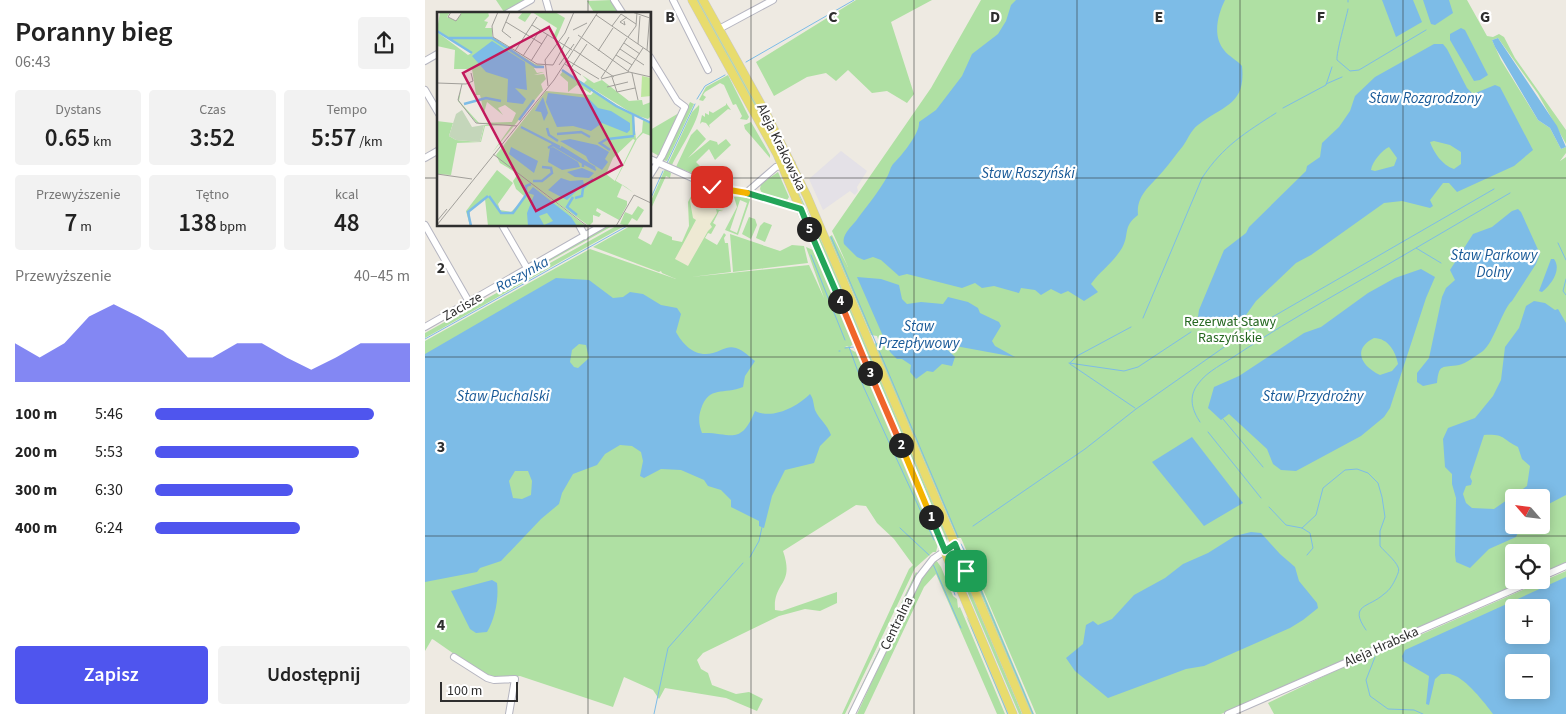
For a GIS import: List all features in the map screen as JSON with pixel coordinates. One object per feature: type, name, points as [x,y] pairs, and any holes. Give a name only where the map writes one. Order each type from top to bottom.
[{"type":"main road","name":"Aleja Krakowska","points":[[692,0],[763,127],[782,165],[1013,714]]},
{"type":"main road","name":"Aleja Krakowska","points":[[703,0],[792,164],[1027,714]]},
{"type":"street","points":[[510,12],[531,0]]},
{"type":"street","points":[[545,0],[550,12]]},
{"type":"street","points":[[614,0],[622,12]]},
{"type":"street","points":[[673,0],[708,70]]},
{"type":"street","points":[[719,29],[769,1]]},
{"type":"street","points":[[425,61],[437,54]]},
{"type":"street","points":[[651,58],[677,101],[685,107],[651,173]]},
{"type":"street","points":[[425,90],[437,111]]},
{"type":"street","points":[[425,158],[437,151]]},
{"type":"street","points":[[651,160],[715,188],[745,192],[801,209]]},
{"type":"street","points":[[745,192],[774,168],[792,164]]},
{"type":"street","points":[[759,181],[757,188],[760,196]]},
{"type":"street","points":[[425,225],[469,302]]},
{"type":"street","points":[[503,226],[527,268]]},
{"type":"street","points":[[580,226],[585,236]]},
{"type":"street","name":"Zacisze","points":[[425,327],[601,226]]},
{"type":"street","name":"Centralna","points":[[852,714],[919,576],[932,560],[955,544]]},
{"type":"street","points":[[1550,573],[1566,566]]},
{"type":"street","name":"Aleja Hrabska","points":[[1228,714],[1514,589]]},
{"type":"street","points":[[454,657],[487,678],[494,680],[515,679],[509,714]]},
{"type":"shaded area","points":[[841,151],[867,171],[857,187],[858,191],[855,195],[850,191],[823,210],[809,179]]},
{"type":"shaded area","points":[[697,185],[728,201],[722,212],[719,211],[713,223],[716,225],[711,234],[707,233],[705,238],[708,240],[690,277],[675,278],[661,271],[659,272],[636,264],[638,238],[651,245],[658,231],[672,237],[672,240],[682,242],[689,226],[688,202]]},
{"type":"green space","points":[[496,0],[524,0],[504,12]]},
{"type":"green space","points":[[612,0],[618,10],[614,12],[594,12],[587,1]]},
{"type":"green space","points":[[696,0],[700,0],[782,149],[779,150]]},
{"type":"green space","points":[[856,0],[932,0],[891,22],[914,94],[907,103],[887,91],[872,93],[848,70],[836,81],[826,73],[807,77],[774,96],[756,62]]},
{"type":"green space","name":"Rezerwat Stawy Raszyńskie","points":[[981,0],[1467,0],[1487,36],[1493,37],[1499,34],[1504,37],[1515,58],[1566,130],[1566,144],[1538,94],[1498,38],[1492,40],[1501,60],[1538,120],[1550,128],[1561,149],[1566,147],[1566,153],[1560,161],[1566,157],[1566,563],[1550,570],[1550,544],[1505,544],[1505,589],[1507,589],[1221,714],[1036,714],[961,538],[957,538],[874,344],[879,342],[877,336],[871,335],[829,237],[832,235],[848,267],[832,231],[931,88]]},
{"type":"green space","points":[[728,75],[749,117],[747,120],[740,119],[742,116],[736,104],[733,105],[724,85],[720,83],[705,92],[703,95],[706,97],[703,101],[699,100],[706,87]]},
{"type":"green space","points":[[690,102],[694,104],[667,161],[663,160]]},
{"type":"green space","points":[[726,103],[731,110],[728,109],[709,125],[710,128],[706,123],[702,122],[700,124],[702,115],[705,117],[705,113],[709,115],[709,111],[713,113],[726,105]]},
{"type":"green space","points":[[699,105],[697,117],[689,134],[672,165],[668,164],[692,112]]},
{"type":"green space","points":[[679,113],[659,156],[651,152],[651,129]]},
{"type":"green space","points":[[751,122],[770,158],[745,129],[744,125]]},
{"type":"green space","points":[[697,129],[706,139],[688,158],[710,140],[717,142],[718,145],[726,139],[731,145],[715,160],[709,149],[696,162],[703,169],[700,176],[676,167],[691,135]]},
{"type":"green space","points":[[665,169],[671,173],[670,178],[666,176],[651,209],[651,201]]},
{"type":"green space","points":[[778,172],[789,197],[787,200],[762,193],[760,189],[761,184]]},
{"type":"green space","points":[[790,174],[826,251],[948,538],[947,541]]},
{"type":"green space","points":[[697,185],[690,201],[693,218],[696,220],[675,259],[688,266],[708,231],[712,227],[710,224],[717,213],[716,209],[723,211],[719,211],[713,223],[716,225],[711,234],[708,233],[705,238],[717,245],[724,233],[726,235],[724,238],[725,243],[728,243],[731,272],[691,277],[809,265],[824,298],[806,247],[813,250],[853,344],[850,347],[845,346],[857,353],[938,544],[936,552],[933,552],[915,568],[845,714],[842,714],[909,569],[913,565],[894,539],[877,523],[866,506],[856,505],[783,551],[787,571],[777,593],[775,610],[782,611],[837,592],[837,603],[820,611],[805,609],[779,616],[703,653],[697,660],[701,669],[708,673],[712,685],[736,694],[749,692],[763,699],[757,711],[726,698],[665,688],[659,699],[653,690],[624,677],[613,707],[520,676],[490,679],[432,639],[425,651],[425,341],[590,249],[676,279],[661,271],[659,272],[593,247],[630,226],[644,226],[638,238],[651,245],[658,231],[672,237],[672,240],[682,242],[689,226],[688,202]]},
{"type":"green space","points":[[734,197],[751,197],[738,235],[725,230],[737,207]],"holes":[[[740,200],[747,203],[737,233],[730,230]]]},
{"type":"green space","points":[[749,217],[755,219],[757,225],[751,239],[742,234]]},
{"type":"green space","points":[[764,222],[772,225],[765,242],[756,238],[760,226]]},
{"type":"green space","points":[[606,226],[612,226],[525,275],[512,280]]},
{"type":"green space","points":[[616,226],[624,226],[425,338],[425,333]]},
{"type":"green space","points":[[730,234],[780,251],[792,245],[804,246],[808,263],[733,272]]},
{"type":"green space","points":[[936,560],[941,567],[953,596],[957,599],[958,608],[960,607],[1005,714],[997,714],[936,574],[924,587],[864,714],[857,714],[914,590],[931,564]]},
{"type":"green space","points":[[959,564],[1022,714],[1019,714],[956,565]]},
{"type":"green space","points":[[1566,571],[1566,714],[1274,714],[1268,703],[1393,643],[1395,646],[1525,589],[1550,589],[1550,578]]},
{"type":"green space","points":[[916,572],[918,574],[848,714]]},
{"type":"green space","points":[[974,572],[1034,714],[1031,714],[972,573]]},
{"type":"green space","points":[[966,616],[972,625],[1009,714],[1007,714]]},
{"type":"water","name":"Staw Raszyński","points":[[1016,0],[1225,0],[1218,18],[1218,38],[1226,52],[1242,66],[1242,79],[1237,97],[1191,132],[1169,164],[1142,195],[1138,215],[1128,227],[1122,248],[1091,284],[1098,292],[1084,301],[1068,291],[1061,294],[1051,289],[1041,295],[1035,290],[1021,288],[1019,293],[994,286],[982,288],[975,283],[962,288],[907,274],[899,276],[881,260],[873,257],[864,260],[857,257],[844,244],[846,233],[881,187],[893,165],[910,144],[917,132],[919,122],[936,110],[962,76],[972,54],[998,34],[1006,21],[1011,5]]},
{"type":"water","points":[[1382,0],[1413,0],[1422,22],[1396,37]]},
{"type":"water","points":[[1423,0],[1449,0],[1453,13],[1435,25],[1431,24]]},
{"type":"water","points":[[1461,28],[1465,30],[1488,75],[1480,80],[1474,81],[1450,40],[1450,34]]},
{"type":"water","points":[[1498,38],[1557,126],[1566,147],[1561,149],[1550,128],[1538,120],[1495,47],[1492,40]]},
{"type":"water","name":"Staw Rozgrodzony","points":[[1434,44],[1443,44],[1467,88],[1473,94],[1495,85],[1500,87],[1533,150],[1514,166],[1457,192],[1449,183],[1443,183],[1430,200],[1433,206],[1430,208],[1402,201],[1384,203],[1311,255],[1296,263],[1256,301],[1246,315],[1217,327],[1201,325],[1198,317],[1199,310],[1224,250],[1246,233],[1249,227],[1306,171],[1307,166],[1320,157],[1322,143],[1339,127],[1350,111],[1355,96],[1375,77]],"holes":[[[1434,141],[1450,145],[1461,152],[1461,164],[1454,169],[1446,165],[1436,154],[1430,142]],[[1389,147],[1397,158],[1394,166],[1375,171],[1371,170],[1373,163]]]},
{"type":"water","name":"Staw Parkowy Dolny","points":[[1518,209],[1540,254],[1536,264],[1505,310],[1487,347],[1462,364],[1440,369],[1437,383],[1423,386],[1417,382],[1417,373],[1429,358],[1442,297],[1446,288],[1455,280],[1450,270],[1473,234],[1492,227],[1512,211]]},
{"type":"water","points":[[1551,259],[1554,259],[1556,263],[1556,272],[1552,281],[1542,292],[1539,291]]},
{"type":"water","name":"Staw Przydrożny","points":[[1421,269],[1435,277],[1426,298],[1390,408],[1384,417],[1361,436],[1296,471],[1281,470],[1273,464],[1267,449],[1229,414],[1221,420],[1208,408],[1214,387],[1239,376],[1304,333],[1321,327],[1368,293],[1395,278]],"holes":[[[1374,338],[1390,346],[1398,364],[1392,371],[1380,375],[1368,367],[1364,362],[1361,352],[1367,342]]]},
{"type":"water","name":"Staw Przepływowy","points":[[857,277],[881,279],[899,285],[902,299],[907,304],[921,302],[943,304],[948,297],[968,302],[978,308],[980,313],[999,322],[1001,326],[992,341],[995,346],[1015,357],[950,345],[948,350],[955,357],[952,366],[942,364],[933,372],[927,371],[916,379],[910,372],[911,365],[902,359],[897,359],[890,352]]},
{"type":"water","name":"Staw Puchalski","points":[[556,278],[589,280],[613,298],[623,297],[630,292],[643,294],[661,305],[677,308],[681,314],[676,332],[686,346],[696,352],[707,354],[733,347],[741,350],[755,361],[745,376],[743,387],[718,392],[704,401],[699,418],[702,433],[739,434],[750,422],[755,411],[769,414],[777,413],[799,403],[810,394],[815,410],[831,435],[820,446],[814,463],[785,470],[772,496],[764,528],[759,526],[759,521],[731,507],[731,500],[721,490],[708,486],[704,480],[681,470],[661,469],[644,478],[640,476],[643,461],[641,452],[632,446],[620,445],[605,454],[597,465],[573,474],[562,493],[559,504],[541,519],[501,561],[480,568],[477,572],[425,582],[425,354]],"holes":[[[579,344],[586,345],[589,358],[578,368],[574,367],[570,362],[572,350]],[[515,471],[528,471],[532,481],[531,495],[522,499],[513,498],[509,481]]]},
{"type":"water","points":[[1534,301],[1545,303],[1555,310],[1558,309],[1566,323],[1566,495],[1550,503],[1550,489],[1523,489],[1527,486],[1530,466],[1522,459],[1518,447],[1500,436],[1484,435],[1470,477],[1471,485],[1466,486],[1463,494],[1466,503],[1472,508],[1494,509],[1505,501],[1505,534],[1517,534],[1516,537],[1489,549],[1470,568],[1456,562],[1456,498],[1452,484],[1452,474],[1445,467],[1443,439],[1448,428],[1475,418],[1493,396],[1501,380],[1505,347],[1519,328],[1526,306]]},
{"type":"water","points":[[1192,437],[1243,503],[1204,526],[1152,462]]},
{"type":"water","points":[[1251,532],[1261,533],[1295,567],[1299,581],[1317,603],[1318,608],[1290,628],[1204,666],[1186,669],[1108,698],[1075,671],[1066,658],[1083,644],[1086,625],[1093,621],[1098,625],[1112,619],[1134,595],[1165,578],[1183,564],[1208,553],[1235,536]]},
{"type":"water","points":[[1566,577],[1566,714],[1493,714],[1464,681],[1451,674],[1441,674],[1435,679],[1429,705],[1426,704],[1429,676],[1403,661],[1402,656],[1405,650],[1505,605],[1505,644],[1550,644],[1550,599],[1517,599],[1540,589],[1550,589],[1550,584]]},
{"type":"water","points":[[492,580],[497,583],[497,602],[494,615],[487,632],[476,633],[470,629],[451,591]]},
{"type":"waterway","name":"Raszynka","points":[[746,62],[854,0]]},
{"type":"waterway","points":[[1348,9],[1337,60],[1350,71],[1359,70],[1426,30]]},
{"type":"waterway","points":[[1283,108],[1326,85],[1332,67]]},
{"type":"waterway","name":"Raszynka","points":[[697,99],[705,86],[725,75]]},
{"type":"waterway","points":[[1326,84],[1342,77]]},
{"type":"waterway","name":"Raszynka","points":[[667,163],[695,104]]},
{"type":"waterway","points":[[1143,318],[1202,178],[1226,149],[1276,113]]},
{"type":"waterway","name":"Raszynka","points":[[651,198],[663,171]]},
{"type":"waterway","points":[[1243,334],[1494,189]]},
{"type":"waterway","points":[[1441,263],[1416,248],[1510,193]]},
{"type":"waterway","name":"Raszynka","points":[[425,339],[627,226]]},
{"type":"waterway","points":[[831,237],[958,537]]},
{"type":"waterway","points":[[1558,243],[1566,260]]},
{"type":"waterway","points":[[1200,422],[1193,408],[1192,399],[1195,389],[1206,375],[1282,326],[1416,248]]},
{"type":"waterway","points":[[811,255],[845,340]]},
{"type":"waterway","points":[[1566,279],[1563,291],[1566,295]]},
{"type":"waterway","points":[[1070,363],[1077,356],[1131,327]]},
{"type":"waterway","points":[[1069,363],[1124,371],[1138,367],[1191,332]]},
{"type":"waterway","points":[[973,526],[1085,449],[1136,409],[1237,338]]},
{"type":"waterway","points":[[849,347],[864,388],[934,540]]},
{"type":"waterway","points":[[845,348],[854,347]]},
{"type":"waterway","points":[[1070,364],[1135,408]]},
{"type":"waterway","points":[[1223,419],[1263,467]]},
{"type":"waterway","points":[[1208,432],[1261,498]]},
{"type":"waterway","points":[[1302,528],[1316,515],[1323,488],[1345,470],[1357,469],[1368,473],[1378,483],[1385,517],[1380,531],[1380,546],[1395,562],[1399,570],[1388,591],[1360,611],[1361,622],[1366,630]]},
{"type":"waterway","points":[[1269,507],[1286,525],[1302,528],[1310,533],[1313,548],[1307,555]]},
{"type":"waterway","points":[[750,557],[759,541],[762,527]]},
{"type":"waterway","points":[[900,528],[929,555]]},
{"type":"waterway","points":[[961,544],[966,554]]},
{"type":"waterway","points":[[969,561],[971,566]]},
{"type":"waterway","points":[[654,714],[668,648],[743,563]]},
{"type":"waterway","points":[[933,564],[961,628]]},
{"type":"waterway","points":[[947,572],[955,595]]},
{"type":"waterway","points":[[975,576],[1033,714]]},
{"type":"waterway","points":[[971,626],[1008,714]]},
{"type":"waterway","points":[[1375,657],[1366,680],[1370,696],[1388,709],[1414,710],[1423,714]]},
{"type":"route","points":[[712,187],[745,192],[801,209],[945,551],[955,544],[966,571]]}]
